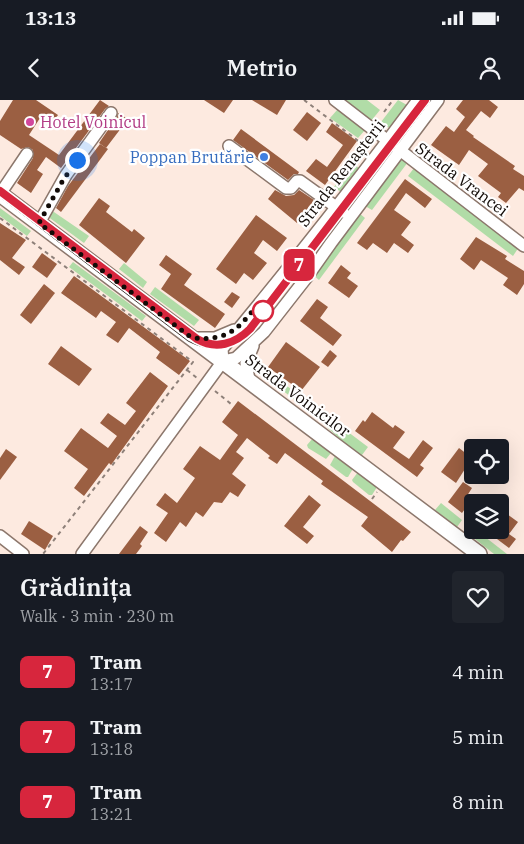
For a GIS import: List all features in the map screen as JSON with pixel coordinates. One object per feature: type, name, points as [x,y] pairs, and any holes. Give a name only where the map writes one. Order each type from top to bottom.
[{"type":"main road","name":"Strada Voinicilor","points":[[0,194],[479,554]]},
{"type":"street","name":"Strada Vrancei","points":[[334,100],[524,246]]},
{"type":"street","name":"Strada Renașterii","points":[[223,361],[222,349],[337,208],[418,100]]},
{"type":"street","name":"Strada Renașterii","points":[[82,554],[223,361],[236,358],[257,339],[307,277],[438,100]]},
{"type":"street","points":[[39,223],[66,175],[111,113]]},
{"type":"street","points":[[229,146],[286,188],[291,188],[296,181],[300,181],[350,218]]},
{"type":"street","points":[[0,194],[27,154]]},
{"type":"street","points":[[192,338],[220,337],[242,324]]},
{"type":"street","points":[[249,380],[246,363],[257,339]]},
{"type":"street","points":[[0,536],[23,554]]},
{"type":"path","points":[[304,100],[361,142]]},
{"type":"path","points":[[384,112],[393,100]]},
{"type":"path","points":[[0,218],[193,362],[44,554]]},
{"type":"green space","points":[[345,100],[367,100],[380,110],[371,121]]},
{"type":"green space","points":[[398,100],[407,105],[389,128],[381,122]]},
{"type":"green space","points":[[338,109],[365,130],[358,138],[330,118]]},
{"type":"green space","points":[[400,159],[408,162],[372,210],[365,206]]},
{"type":"green space","points":[[352,163],[359,168],[341,192],[334,187]]},
{"type":"green space","points":[[414,168],[519,247],[513,256],[408,176]]},
{"type":"green space","points":[[0,208],[31,231],[27,236],[0,216]]},
{"type":"green space","points":[[51,210],[89,236],[84,243],[47,216]]},
{"type":"green space","points":[[359,213],[365,218],[319,280],[312,274]]},
{"type":"green space","points":[[73,262],[146,316],[142,321],[69,267]]},
{"type":"green space","points":[[124,263],[147,282],[143,288],[119,269]]},
{"type":"green space","points":[[155,287],[199,320],[194,326],[150,294]]},
{"type":"green space","points":[[279,380],[368,447],[362,455],[358,455],[310,412],[277,386]]},
{"type":"green space","points":[[313,438],[331,450],[326,459],[308,448],[307,445]]},
{"type":"green space","points":[[338,455],[354,467],[348,477],[330,465],[335,456]]},
{"type":"green space","points":[[358,472],[377,484],[372,495],[369,495],[353,482],[352,480]]},
{"type":"green space","points":[[441,503],[462,520],[457,527],[435,510]]},
{"type":"green space","points":[[475,539],[488,539],[507,554],[494,554]]},
{"type":"building","points":[[13,100],[36,100],[58,115],[51,125],[40,118],[29,135],[59,155],[100,100],[109,106],[61,168],[46,157],[37,170],[43,174],[31,193],[17,183],[33,158],[33,150],[28,147],[21,149],[0,135],[0,121]]},
{"type":"building","points":[[204,100],[233,100],[224,113]]},
{"type":"building","points":[[252,100],[286,100],[277,115]]},
{"type":"building","points":[[463,100],[489,100],[498,107],[490,118],[481,111],[466,130],[515,166],[513,169],[524,176],[524,191],[519,188],[506,203],[498,197],[501,193],[478,176],[488,164],[469,150],[459,165],[431,145],[446,126],[454,132],[465,117],[456,109]]},
{"type":"building","points":[[307,112],[321,123],[307,141],[293,130]]},
{"type":"building","points":[[118,113],[128,119],[106,148],[99,143]]},
{"type":"building","points":[[332,123],[357,141],[325,185],[306,171],[316,159],[327,167],[343,145],[326,132]]},
{"type":"building","name":"Poppan Brutărie","points":[[241,129],[299,172],[298,174],[294,174],[288,180],[233,140]]},
{"type":"building","points":[[100,144],[108,149],[61,212],[56,208],[68,186]]},
{"type":"building","points":[[405,179],[432,199],[425,208],[406,193],[394,210],[411,222],[401,235],[414,245],[408,253],[394,243],[387,253],[373,243],[367,250],[357,243]]},
{"type":"building","points":[[275,190],[286,196],[294,195],[299,190],[314,200],[297,223],[268,199]]},
{"type":"building","points":[[99,198],[110,206],[106,212],[132,232],[134,229],[145,238],[126,263],[79,225]]},
{"type":"building","points":[[256,215],[287,238],[277,251],[263,240],[254,253],[267,263],[253,280],[244,273],[236,284],[216,269]]},
{"type":"building","points":[[0,223],[26,240],[12,258],[25,267],[19,275],[0,260]]},
{"type":"building","points":[[476,237],[507,256],[505,259],[524,271],[524,284],[517,295],[503,285],[508,278],[481,260],[474,270],[460,259]]},
{"type":"building","points":[[42,253],[57,264],[47,278],[32,267]]},
{"type":"building","points":[[166,255],[192,274],[184,285],[225,314],[215,328],[161,289],[171,274],[159,265]]},
{"type":"building","points":[[341,265],[351,273],[347,278],[358,286],[349,298],[328,283]]},
{"type":"building","points":[[74,276],[190,361],[179,375],[156,358],[160,352],[129,328],[118,343],[106,335],[116,322],[101,311],[96,318],[61,293]]},
{"type":"building","points":[[44,284],[55,293],[31,324],[20,315]]},
{"type":"building","points":[[232,292],[240,297],[232,308],[224,302]]},
{"type":"building","points":[[317,299],[328,307],[320,318],[342,335],[333,346],[300,321]]},
{"type":"building","points":[[286,342],[320,367],[301,391],[268,367]]},
{"type":"building","points":[[61,346],[92,369],[79,386],[48,364]]},
{"type":"building","points":[[330,350],[337,356],[328,367],[321,362]]},
{"type":"building","points":[[150,372],[168,386],[111,465],[109,463],[84,496],[74,488],[88,469],[64,451],[81,428],[108,448],[117,436],[100,423],[108,413],[125,425],[136,411],[126,403]]},
{"type":"building","points":[[238,401],[411,532],[403,541],[401,540],[392,552],[361,526],[368,517],[321,484],[323,481],[285,453],[277,464],[247,438],[236,452],[244,458],[232,474],[246,485],[238,497],[230,492],[222,503],[214,502],[203,517],[196,512],[186,527],[180,522],[166,542],[154,533],[168,513],[156,505],[165,493],[177,503],[195,478],[183,469],[200,446],[220,460],[238,435],[222,422]]},
{"type":"building","points":[[372,412],[393,428],[395,425],[405,432],[393,448],[409,459],[423,440],[433,448],[420,465],[424,468],[417,477],[355,431]]},
{"type":"building","points":[[459,448],[464,452],[464,470],[456,483],[441,472]]},
{"type":"building","points":[[6,449],[17,457],[0,480],[0,458]]},
{"type":"building","points":[[463,482],[472,488],[468,494],[464,494],[464,510],[462,513],[448,502]]},
{"type":"building","points":[[309,495],[321,505],[303,527],[314,536],[307,544],[284,526]]},
{"type":"building","points":[[509,516],[518,522],[509,534]]},
{"type":"building","points":[[29,521],[53,536],[45,550],[21,534]]},
{"type":"building","points":[[140,526],[148,532],[136,554],[119,554]]},
{"type":"building","points":[[509,534],[516,539],[509,548],[497,539],[509,539]]},
{"type":"tram line","name":"7","points":[[0,191],[197,339],[207,344],[222,345],[235,341],[250,329],[425,100]]},
{"type":"tram line","points":[[0,197],[188,341],[217,349],[234,345],[257,327],[431,100]]},
{"type":"place","name":"Hotel Voinicul","points":[[30,122]]},
{"type":"place","name":"Poppan Brutărie","points":[[264,157]]},
{"type":"route","points":[[77,160],[39,223],[192,338],[225,336],[236,330],[258,304],[263,311]]}]
